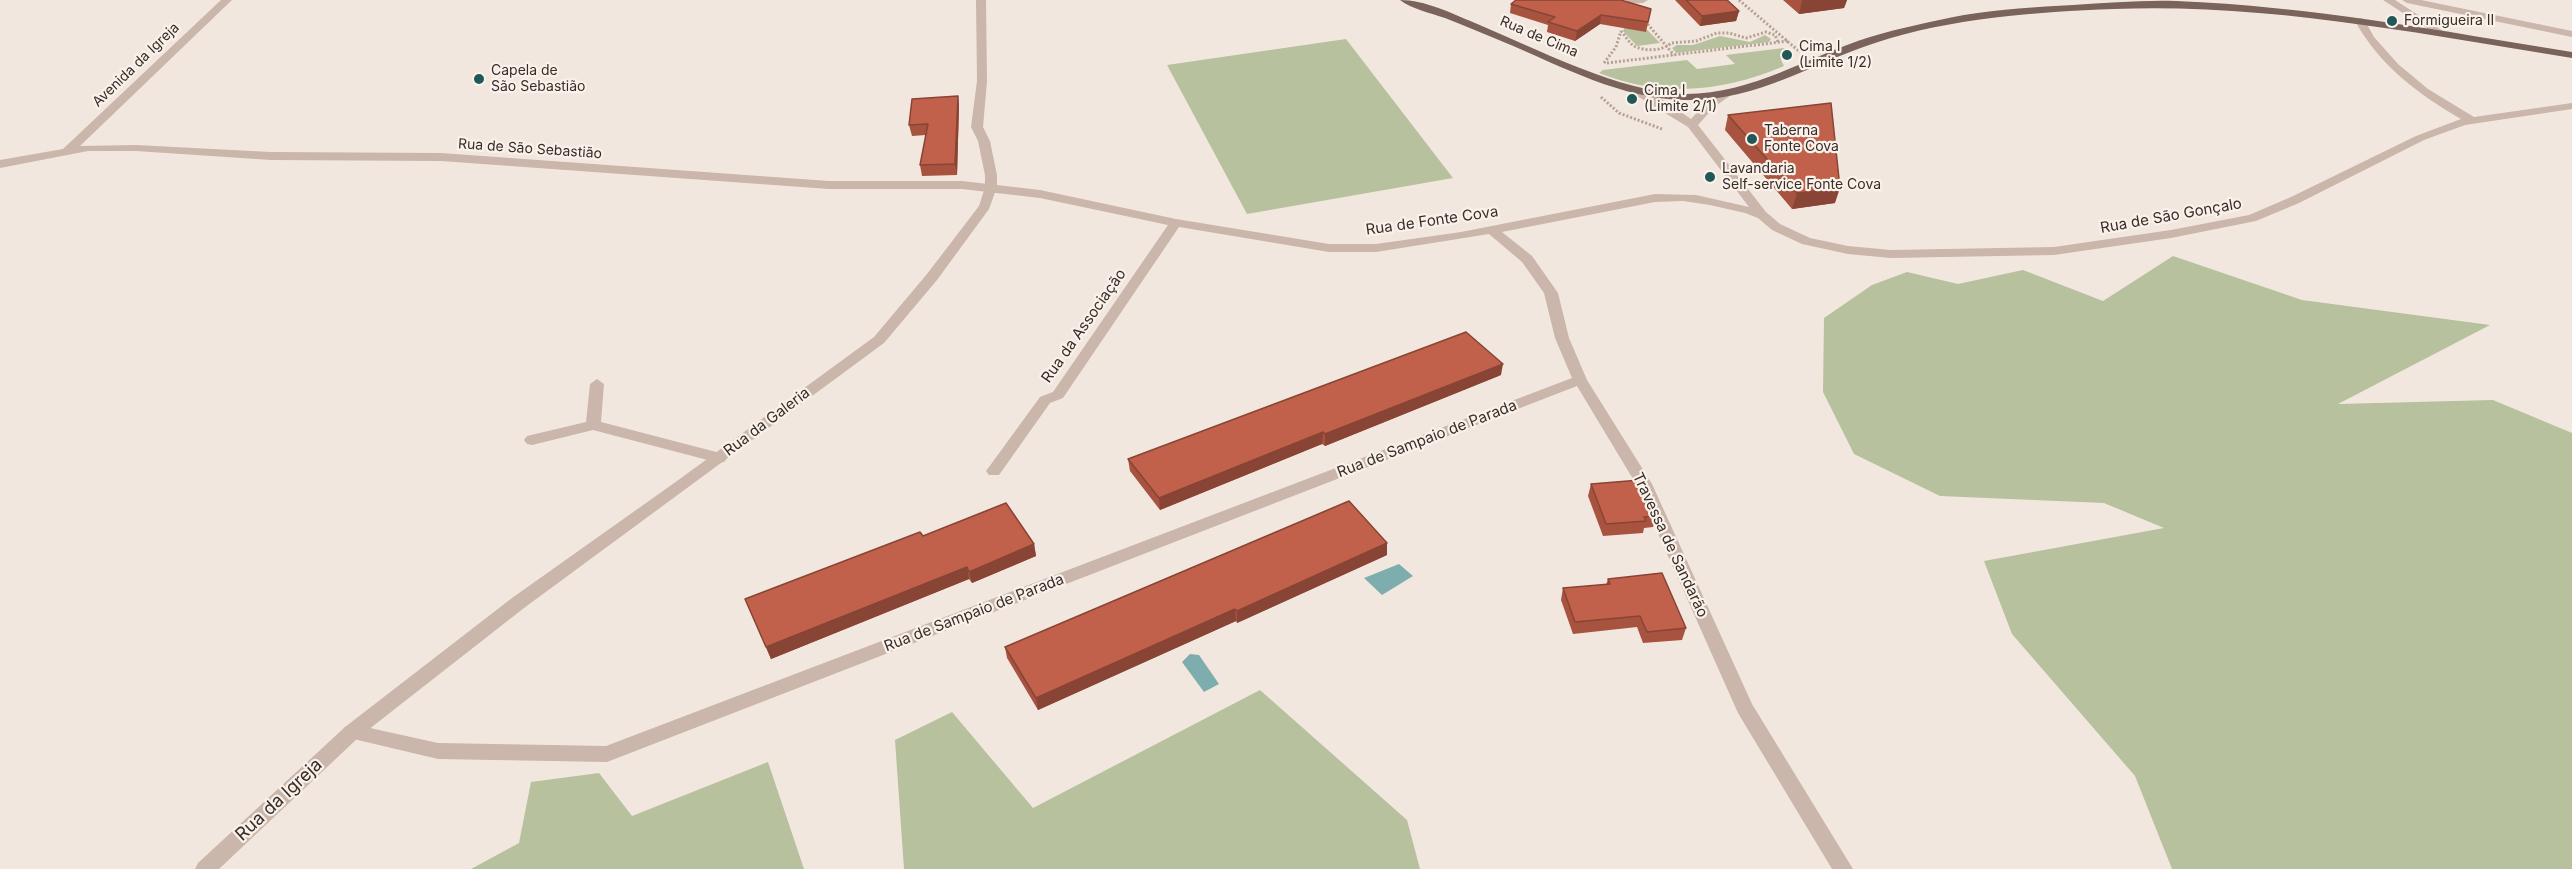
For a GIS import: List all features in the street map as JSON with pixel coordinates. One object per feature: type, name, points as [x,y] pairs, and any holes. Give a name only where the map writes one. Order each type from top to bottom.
[{"type":"main road","name":"Rua de Cima","points":[[1404,0],[1462,21],[1606,81],[1648,93],[1683,97],[1747,89],[1872,40],[1966,18],[2028,11],[2178,2],[2360,21],[2572,55]]},
{"type":"street","name":"Avenida da Igreja","points":[[67,152],[227,0]]},
{"type":"street","points":[[981,0],[982,81],[977,127],[984,141],[991,187]]},
{"type":"street","points":[[1630,2],[1643,0]]},
{"type":"street","points":[[2388,0],[2441,33]]},
{"type":"street","points":[[2407,0],[2572,34]]},
{"type":"street","points":[[2360,21],[2369,39],[2395,67],[2473,121]]},
{"type":"street","points":[[1629,88],[1656,100],[1692,125],[1762,216]]},
{"type":"street","points":[[1692,125],[1710,105],[1727,93]]},
{"type":"street","name":"Rua de São Gonçalo","points":[[1762,216],[1776,227],[1806,241],[1848,250],[1891,254],[2054,251],[2171,234],[2252,218],[2295,200],[2420,138],[2473,121],[2572,106]]},
{"type":"street","name":"Rua de São Sebastião","points":[[0,164],[88,147],[271,156],[441,157],[830,184],[962,184],[991,187]]},
{"type":"street","name":"Rua de Fonte Cova","points":[[991,187],[1040,194],[1176,223],[1329,248],[1376,248],[1492,230],[1655,198],[1681,196],[1714,201],[1762,216]]},
{"type":"street","name":"Rua da Galeria","points":[[352,732],[518,603],[879,340],[932,277],[985,206],[991,187]]},
{"type":"street","name":"Rua da Associação","points":[[994,471],[1045,400],[1058,395],[1176,223]]},
{"type":"street","name":"Travessa de Sandarão","points":[[1492,230],[1527,259],[1551,293],[1562,338],[1580,380],[1644,484],[1744,708],[1844,869]]},
{"type":"street","name":"Rua de Sampaio de Parada","points":[[352,732],[438,751],[607,754],[1580,380]]},
{"type":"street","points":[[593,425],[597,384]]},
{"type":"street","points":[[532,440],[593,425],[719,458]]},
{"type":"street","name":"Rua da Igreja","points":[[206,869],[352,732]]},
{"type":"path","points":[[1739,0],[1814,63]]},
{"type":"path","points":[[1630,2],[1616,47],[1604,63],[1788,41]]},
{"type":"path","points":[[1630,2],[1674,55]]},
{"type":"path","points":[[1620,31],[1637,48],[1653,50],[1667,47],[1674,42],[1696,41],[1720,33],[1746,38],[1766,32],[1775,35],[1779,42]]},
{"type":"green space","points":[[1631,13],[1660,43],[1637,46],[1623,31]]},
{"type":"green space","points":[[1765,35],[1771,39],[1769,42],[1676,53],[1672,48],[1677,45],[1693,45],[1720,36],[1750,42]]},
{"type":"green space","points":[[1346,39],[1453,178],[1247,214],[1167,65]]},
{"type":"green space","points":[[1784,48],[1794,56],[1782,58],[1784,66],[1738,82],[1715,86],[1669,89],[1622,81],[1599,73],[1603,70],[1687,60],[1697,69],[1735,64],[1726,55]]},
{"type":"green space","points":[[2173,256],[2302,300],[2490,325],[2338,404],[2493,400],[2572,433],[2572,869],[2172,869],[2135,776],[2012,634],[1984,561],[2164,528],[2104,503],[1940,496],[1854,454],[1823,392],[1824,318],[1872,285],[1907,272],[1958,284],[2023,270],[2103,301]]},
{"type":"green space","points":[[1260,690],[1407,820],[1420,869],[904,869],[895,740],[952,712],[1033,808]]},
{"type":"green space","points":[[768,762],[804,869],[471,869],[519,843],[531,782],[599,773],[632,816]]},
{"type":"water","points":[[1399,564],[1413,576],[1382,595],[1364,578]]},
{"type":"water","points":[[1190,654],[1199,655],[1219,684],[1204,692],[1182,662]]},
{"type":"building","points":[[1516,0],[1621,0],[1651,9],[1648,22],[1601,15],[1577,31],[1548,22],[1555,17],[1511,4]]},
{"type":"building","points":[[1686,0],[1727,0],[1739,11],[1702,16]]},
{"type":"building","points":[[958,96],[955,164],[920,165],[928,124],[909,125],[912,99]]},
{"type":"building","points":[[1831,103],[1840,188],[1797,193],[1728,115]]},
{"type":"building","points":[[1466,332],[1503,364],[1325,434],[1323,432],[1159,498],[1128,459]]},
{"type":"building","points":[[1640,480],[1656,516],[1644,517],[1646,521],[1606,524],[1591,484]]},
{"type":"building","points":[[1349,501],[1387,543],[1036,698],[1005,647]]},
{"type":"building","points":[[1006,503],[1034,544],[969,572],[967,567],[766,647],[745,599],[920,532],[923,536]]},
{"type":"building","points":[[1662,573],[1686,628],[1647,632],[1640,616],[1575,622],[1563,588],[1610,584],[1608,579]]},
{"type":"place","name":"Formigueira II","points":[[2392,21]]},
{"type":"place","name":"Cima I (Limite 1/2)","points":[[1787,55]]},
{"type":"place","name":"Capela de São Sebastião","points":[[479,79]]},
{"type":"place","name":"Cima I (Limite 2/1)","points":[[1632,99]]},
{"type":"place","name":"Taberna Fonte Cova","points":[[1752,139]]},
{"type":"place","name":"Lavandaria Self-service Fonte Cova","points":[[1710,177]]}]
